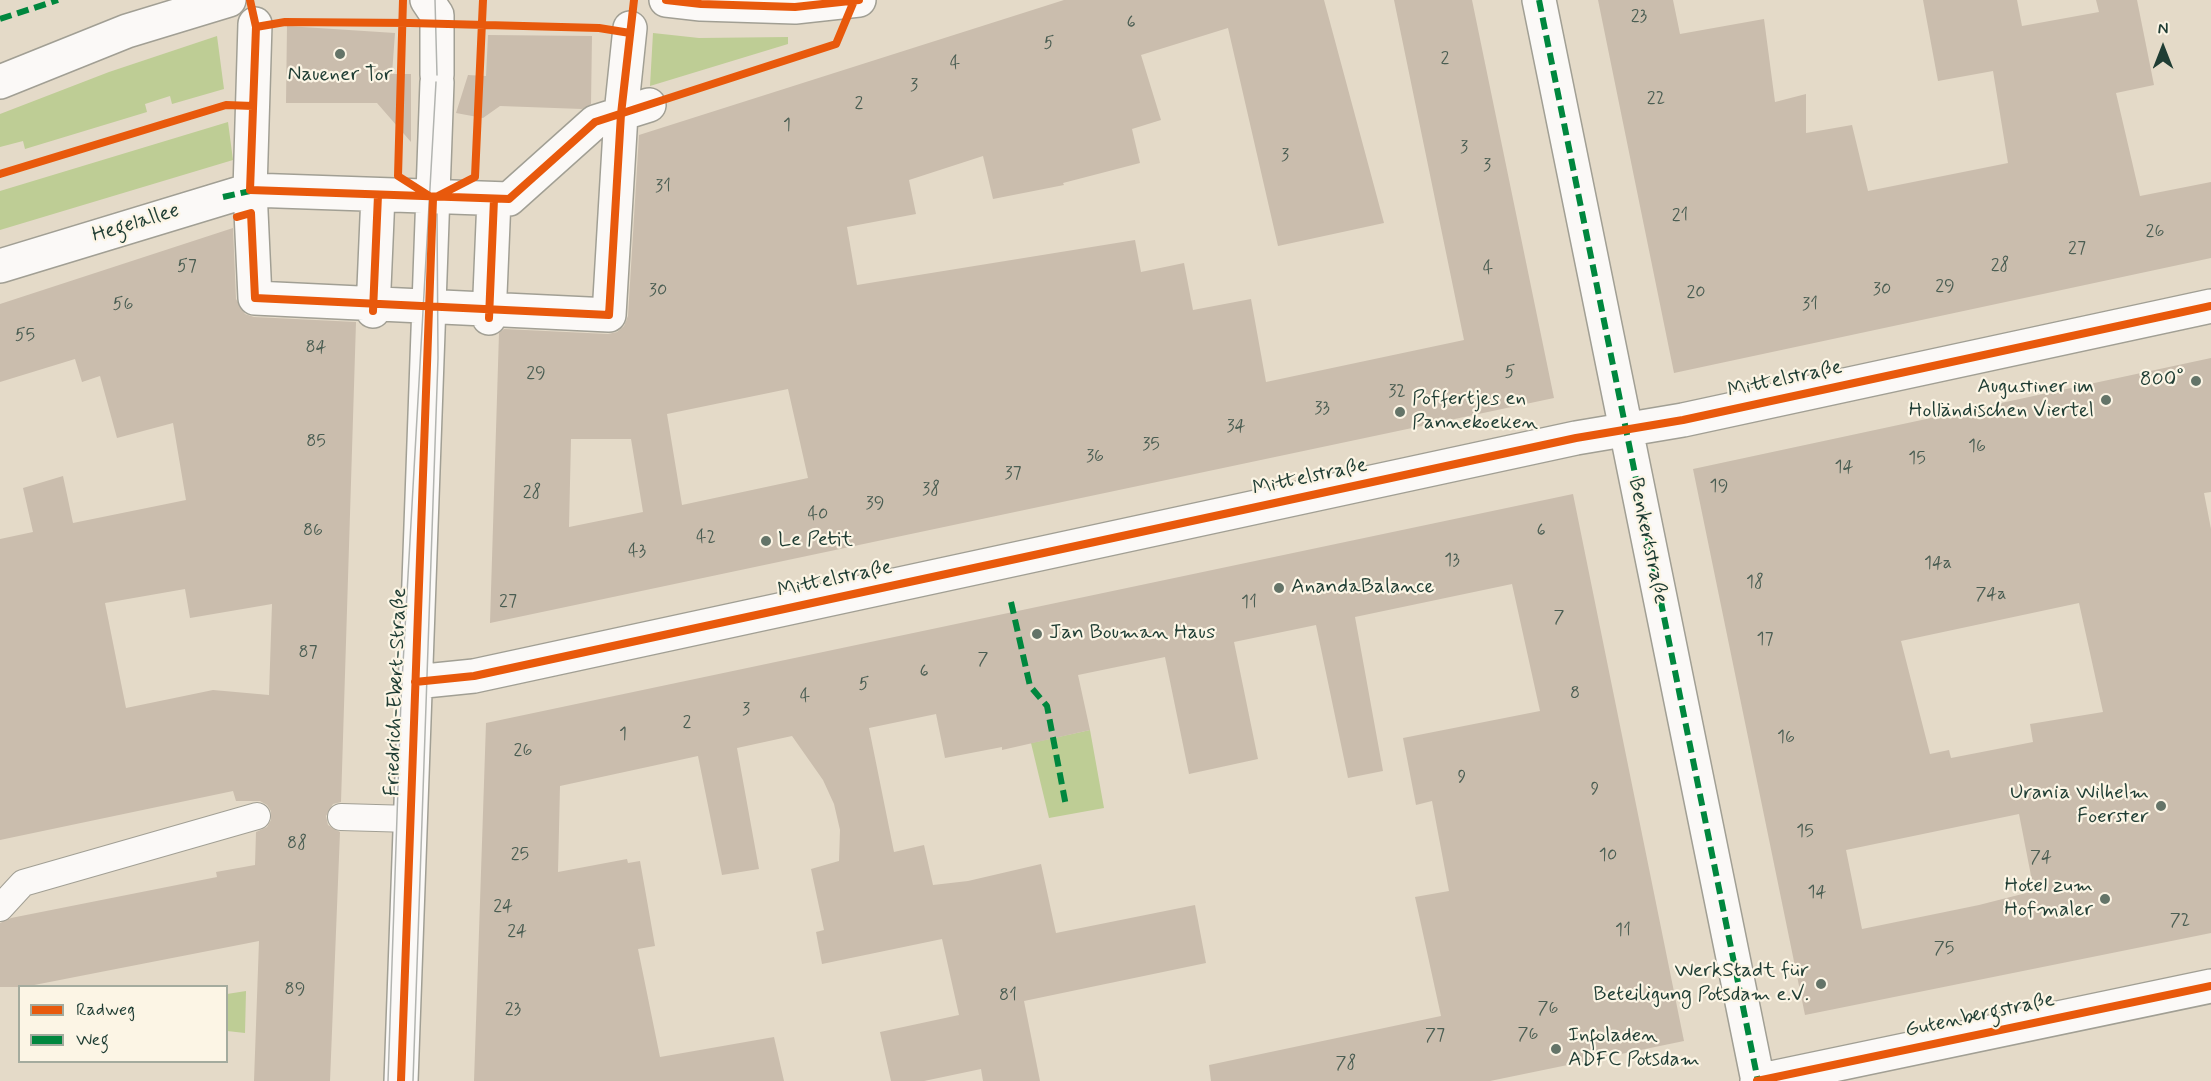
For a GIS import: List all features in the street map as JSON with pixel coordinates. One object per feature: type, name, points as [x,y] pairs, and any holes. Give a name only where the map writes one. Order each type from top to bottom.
[{"type":"street","points":[[0,82],[127,31],[229,0]]},
{"type":"street","points":[[666,0],[701,4],[859,0]]},
{"type":"street","name":"Benkertstraße","points":[[1539,0],[1757,1081]]},
{"type":"street","name":"Friedrich-Ebert-Straße","points":[[401,1081],[434,199],[437,5]]},
{"type":"street","points":[[255,24],[240,106],[240,204],[255,298],[373,307],[430,305],[489,314],[609,315],[616,280],[622,167],[635,109],[630,28]]},
{"type":"street","points":[[240,204],[378,195],[434,199],[509,199],[595,122],[635,109]]},
{"type":"street","points":[[373,307],[378,195]]},
{"type":"street","points":[[489,314],[494,199]]},
{"type":"street","name":"Hegelallee","points":[[0,266],[240,204]]},
{"type":"street","name":"Mittelstraße","points":[[416,681],[461,678],[497,671],[1576,438],[1683,420],[2211,306]]},
{"type":"street","name":"Gutenbergstraße","points":[[1757,1081],[2211,986]]},
{"type":"lane","points":[[0,908],[23,883],[257,816]]},
{"type":"lane","points":[[340,817],[411,819]]},
{"type":"green space","points":[[653,33],[699,38],[788,37],[788,44],[650,86]]},
{"type":"green space","points":[[217,36],[224,89],[172,104],[170,96],[145,104],[147,112],[25,149],[23,141],[0,147],[0,114],[109,72]]},
{"type":"green space","points":[[228,122],[233,160],[0,230],[0,191]]},
{"type":"green space","points":[[1090,730],[1104,808],[1049,818],[1031,743]]},
{"type":"green space","points":[[246,991],[245,1033],[228,1031],[228,994]]},
{"type":"building","points":[[1064,0],[1324,0],[1384,223],[1278,246],[1228,28],[1141,55],[1161,120],[1132,129],[1140,163],[1063,183],[1064,185],[993,199],[983,156],[909,180],[916,214],[847,227],[857,285],[1135,240],[1141,272],[1184,263],[1193,310],[1251,299],[1266,382],[1464,340],[1394,0],[1472,0],[1554,398],[490,623],[499,333],[504,329],[608,334],[617,332],[624,326],[628,316],[639,135]],"holes":[[[788,389],[808,478],[682,505],[667,414]],[[571,439],[631,439],[643,512],[569,527]]]},
{"type":"building","points":[[1598,0],[1673,0],[1680,34],[1764,19],[1775,102],[1806,94],[1806,133],[1852,125],[1868,191],[2008,163],[1993,71],[1938,81],[1923,0],[2017,0],[2022,26],[2099,12],[2096,0],[2137,0],[2154,85],[2116,93],[2140,196],[2211,182],[2211,258],[1674,373]]},
{"type":"building","points":[[287,26],[395,33],[392,74],[411,74],[411,142],[377,103],[286,103]]},
{"type":"building","points":[[488,35],[592,36],[591,104],[582,109],[500,106],[483,118],[456,113],[468,75],[486,76]]},
{"type":"building","points":[[233,228],[236,299],[245,314],[254,317],[356,322],[341,802],[333,804],[326,816],[328,825],[340,832],[330,1081],[254,1081],[259,941],[34,985],[0,987],[0,923],[11,918],[217,877],[216,872],[255,865],[256,832],[267,827],[271,820],[271,811],[260,801],[236,801],[233,791],[0,840],[0,539],[33,532],[23,488],[63,476],[73,523],[186,500],[173,423],[117,438],[100,376],[82,382],[75,359],[0,382],[0,304]],"holes":[[[185,589],[190,618],[272,604],[269,695],[213,690],[126,708],[105,603]]]},
{"type":"building","points":[[2211,358],[2211,492],[2204,493],[2211,529],[2211,933],[1805,1015],[1693,469]],"holes":[[[2079,603],[2103,712],[2030,724],[2033,742],[1951,758],[1949,750],[1930,754],[1901,641]],[[2019,814],[2034,891],[1979,905],[1862,929],[1846,850]]]},
{"type":"building","points":[[1573,494],[1684,1041],[1490,1081],[1211,1081],[1209,1065],[1441,1016],[1415,897],[1449,891],[1432,801],[1416,805],[1403,738],[1540,711],[1512,584],[1355,617],[1383,771],[1348,778],[1316,625],[1234,642],[1258,759],[1189,774],[1165,657],[1078,675],[1090,730],[1002,750],[1002,747],[945,758],[936,714],[869,728],[894,852],[924,845],[933,885],[968,881],[1041,864],[1056,933],[1195,905],[1206,963],[1024,1001],[1040,1081],[983,1081],[981,1069],[924,1081],[891,1081],[880,1032],[959,1015],[942,939],[822,964],[816,932],[824,930],[811,869],[839,861],[840,830],[834,804],[823,780],[792,736],[737,748],[759,869],[722,875],[698,756],[560,786],[558,872],[627,859],[628,863],[640,861],[655,946],[638,949],[660,1057],[774,1037],[784,1081],[474,1081],[486,723]]},
{"type":"tram line","points":[[435,0],[437,75]]},
{"type":"tram line","points":[[388,1081],[401,699],[436,82]]},
{"type":"tram line","points":[[413,1081],[438,358],[437,214]]},
{"type":"marked path","points":[[0,19],[58,0]]},
{"type":"marked path","points":[[1539,0],[1758,1081]]},
{"type":"marked path","points":[[223,197],[255,190]]},
{"type":"marked path","points":[[1011,602],[1030,686],[1047,706],[1066,806]]},
{"type":"cycle path","points":[[250,0],[256,27],[250,190],[509,199],[595,122],[836,44],[854,1]]},
{"type":"cycle path","points":[[403,0],[398,176],[431,197]]},
{"type":"cycle path","points":[[436,197],[475,177],[483,0]]},
{"type":"cycle path","points":[[237,217],[251,213],[255,298],[609,315],[621,114],[634,0]]},
{"type":"cycle path","points":[[666,0],[701,4],[795,7],[859,0]]},
{"type":"cycle path","points":[[256,27],[285,22],[410,23],[599,28],[630,33]]},
{"type":"cycle path","points":[[0,174],[226,105],[253,106]]},
{"type":"cycle path","points":[[373,311],[378,195]]},
{"type":"cycle path","points":[[401,1081],[433,199]]},
{"type":"cycle path","points":[[489,318],[494,199]]},
{"type":"cycle path","points":[[415,682],[474,676],[1576,438],[1683,420],[2211,306]]},
{"type":"cycle path","points":[[1757,1081],[2211,986]]},
{"type":"place","name":"Nauener Tor","points":[[340,54]]},
{"type":"place","name":"800°","points":[[2196,381]]},
{"type":"place","name":"Augustiner im Holländischen Viertel","points":[[2106,400]]},
{"type":"place","name":"Poffertjes en Pannekoeken","points":[[1400,412]]},
{"type":"place","name":"Le Petit","points":[[766,541]]},
{"type":"place","name":"AnandaBalance","points":[[1279,588]]},
{"type":"place","name":"Jan Bouman Haus","points":[[1037,634]]},
{"type":"place","name":"Urania Wilhelm Foerster","points":[[2161,806]]},
{"type":"place","name":"Hotel zum Hofmaler","points":[[2105,899]]},
{"type":"place","name":"WerkStadt für Beteiligung Potsdam e.V.","points":[[1821,984]]},
{"type":"place","name":"Infoladen ADFC Potsdam","points":[[1556,1049]]}]
